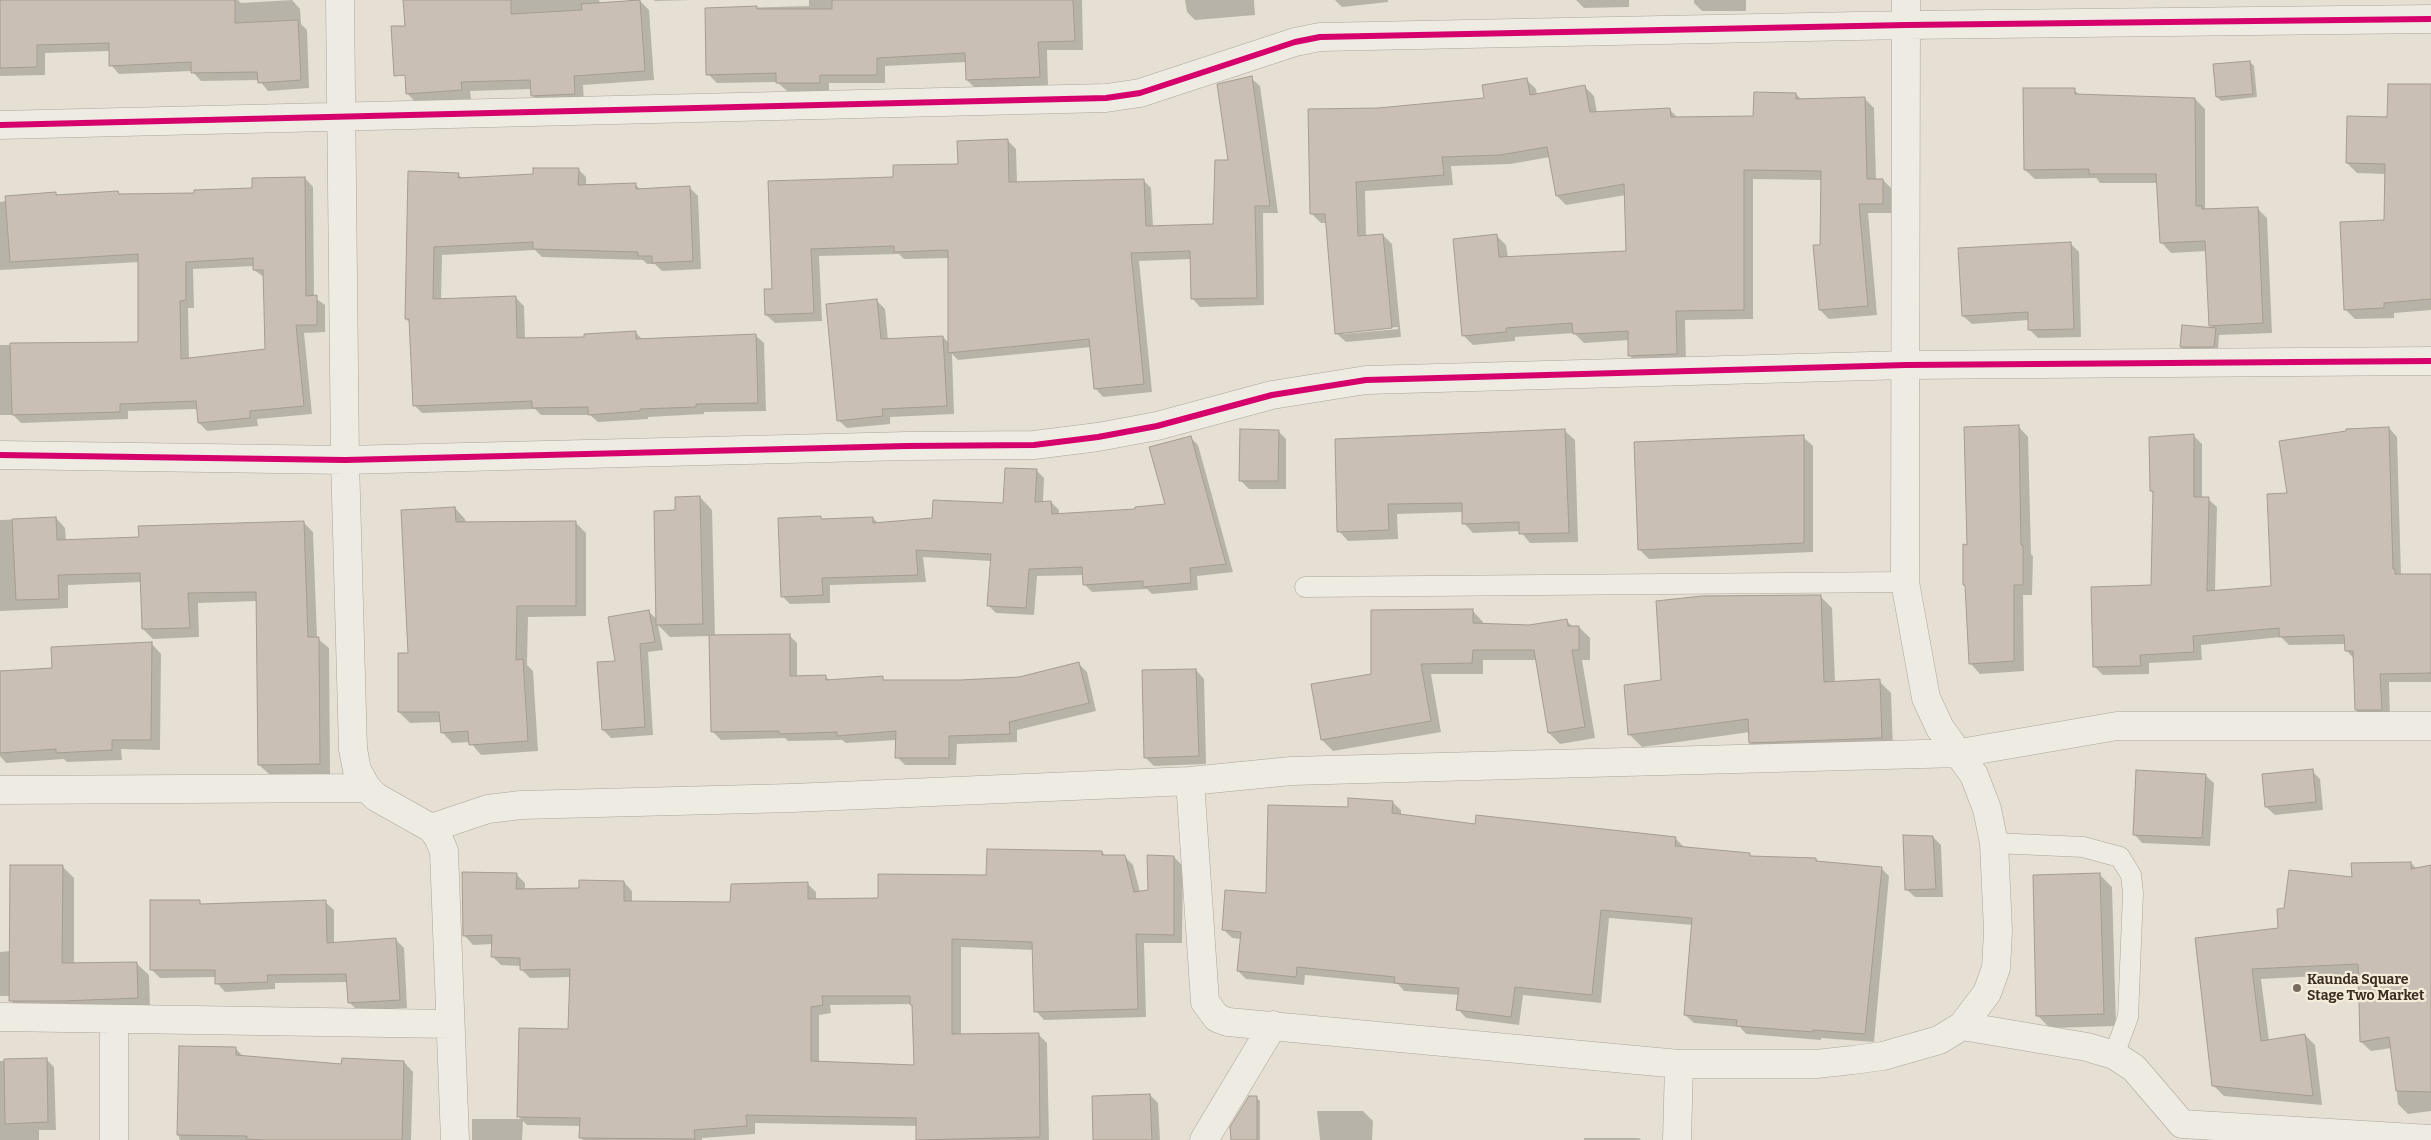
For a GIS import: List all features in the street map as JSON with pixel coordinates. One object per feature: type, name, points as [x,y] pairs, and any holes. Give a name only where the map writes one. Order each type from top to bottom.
[{"type":"street","points":[[340,0],[345,460],[353,749],[357,770],[367,788],[376,797],[431,828],[438,836],[444,851],[454,1140]]},
{"type":"street","points":[[1190,781],[1206,1002],[1217,1018],[1228,1022],[1679,1064],[1816,1064],[1883,1056],[1940,1040],[1962,1026],[1987,994],[1996,968],[1998,930],[1994,843],[1987,809],[1974,776],[1960,753],[1940,728],[1926,698],[1906,582],[1906,13]]},
{"type":"street","points":[[0,125],[1106,98],[1140,93],[1296,42],[1320,36],[1906,13],[2431,19]]},
{"type":"street","points":[[0,455],[345,460],[907,446],[1034,445],[1098,437],[1157,426],[1272,394],[1366,380],[1906,365],[2431,361]]},
{"type":"street","points":[[431,828],[488,809],[521,805],[792,798],[1190,781],[1291,771],[1960,753],[2117,726],[2431,726]]},
{"type":"street","points":[[0,790],[367,788]]},
{"type":"street","points":[[0,1017],[450,1024]]},
{"type":"street","points":[[114,1020],[114,1140]]},
{"type":"street","points":[[1204,1140],[1273,1025]]},
{"type":"street","points":[[1962,1026],[2088,1047],[2114,1055],[2134,1068],[2183,1132],[2431,1139]]},
{"type":"street","points":[[1677,1140],[1679,1064]]},
{"type":"lane","points":[[1305,587],[1906,582]]},
{"type":"lane","points":[[1994,843],[2083,847],[2120,857],[2131,875],[2133,893],[2128,1017],[2114,1055]]},
{"type":"building","points":[[0,0],[235,0],[235,23],[298,20],[301,80],[258,83],[257,72],[191,73],[191,62],[109,66],[109,43],[37,45],[37,67],[0,68]]},
{"type":"building","points":[[403,0],[511,0],[511,14],[582,10],[581,4],[640,0],[645,71],[574,76],[575,94],[531,96],[530,80],[461,82],[462,90],[406,94],[405,75],[394,76],[391,26],[405,26]]},
{"type":"building","points":[[832,0],[1073,0],[1075,41],[1038,42],[1040,77],[966,80],[965,53],[877,58],[877,75],[820,75],[820,83],[776,83],[776,73],[706,75],[705,8],[757,6],[757,9],[832,9]]},
{"type":"building","points":[[2250,61],[2253,94],[2216,97],[2213,64]]},
{"type":"building","points":[[1252,76],[1270,206],[1255,206],[1257,298],[1191,299],[1190,251],[1131,253],[1144,384],[1094,389],[1089,339],[948,353],[948,250],[894,252],[894,246],[811,249],[814,313],[765,315],[764,289],[772,289],[768,181],[893,177],[893,165],[958,164],[957,141],[1008,139],[1009,182],[1144,179],[1146,226],[1213,224],[1215,160],[1228,160],[1217,84]]},
{"type":"building","points":[[1527,78],[1530,95],[1585,85],[1590,112],[1670,108],[1671,117],[1753,116],[1754,92],[1796,93],[1796,99],[1865,97],[1867,179],[1883,179],[1883,204],[1859,204],[1868,306],[1819,310],[1813,245],[1820,245],[1821,171],[1744,170],[1744,310],[1676,311],[1677,354],[1628,356],[1628,331],[1573,334],[1572,323],[1506,328],[1506,332],[1462,336],[1453,239],[1497,234],[1499,257],[1626,251],[1624,184],[1556,196],[1547,147],[1500,155],[1442,157],[1444,175],[1356,182],[1358,236],[1383,234],[1392,328],[1335,334],[1325,214],[1310,214],[1308,109],[1378,108],[1484,98],[1482,85]]},
{"type":"building","points":[[2388,84],[2431,84],[2431,299],[2384,303],[2384,308],[2344,310],[2340,222],[2384,220],[2385,164],[2346,163],[2347,116],[2387,117]]},
{"type":"building","points":[[2023,88],[2075,88],[2075,94],[2195,98],[2196,206],[2202,206],[2202,209],[2258,207],[2263,323],[2209,326],[2205,241],[2160,243],[2156,174],[2089,174],[2089,169],[2024,170]]},
{"type":"building","points":[[533,168],[579,168],[578,185],[636,183],[636,189],[690,186],[693,261],[652,263],[652,256],[638,256],[638,252],[533,249],[533,242],[434,247],[433,299],[516,296],[517,338],[584,337],[584,334],[636,331],[636,339],[756,334],[758,403],[696,404],[696,407],[640,409],[640,411],[588,415],[588,407],[532,408],[532,401],[413,406],[409,319],[405,319],[408,171],[459,173],[458,178],[533,174]]},
{"type":"building","points":[[305,177],[306,296],[317,295],[317,325],[296,325],[304,406],[250,411],[250,418],[198,423],[196,401],[120,404],[120,412],[12,415],[10,343],[138,342],[138,254],[10,262],[5,196],[56,192],[56,195],[118,191],[119,194],[194,193],[194,190],[252,188],[252,178]],"holes":[[[253,258],[253,270],[263,270],[265,349],[181,359],[180,301],[186,300],[186,262]]]},
{"type":"building","points":[[2071,242],[2074,329],[2028,330],[2028,312],[1962,316],[1958,248]]},
{"type":"building","points":[[877,299],[881,339],[943,336],[947,406],[882,409],[883,416],[837,421],[826,304]]},
{"type":"building","points":[[2182,325],[2216,328],[2214,347],[2180,347]]},
{"type":"building","points":[[2019,425],[2023,585],[2014,585],[2014,661],[1969,664],[1965,585],[1963,585],[1963,544],[1967,545],[1964,427]]},
{"type":"building","points":[[2389,427],[2393,569],[2395,569],[2395,574],[2431,574],[2431,673],[2380,674],[2382,710],[2355,710],[2353,651],[2345,651],[2344,635],[2279,637],[2279,628],[2193,636],[2194,652],[2140,655],[2141,666],[2093,667],[2091,587],[2151,585],[2153,491],[2150,491],[2149,437],[2194,434],[2194,497],[2209,497],[2207,591],[2271,586],[2267,494],[2287,493],[2279,441],[2346,431],[2346,429]]},
{"type":"building","points":[[1240,429],[1279,430],[1278,481],[1239,481]]},
{"type":"building","points":[[1565,429],[1569,533],[1519,534],[1519,522],[1462,524],[1462,503],[1388,504],[1389,530],[1337,532],[1335,439]]},
{"type":"building","points":[[1804,435],[1804,543],[1638,550],[1634,442]]},
{"type":"building","points":[[1191,436],[1226,564],[1190,568],[1191,583],[1143,587],[1143,581],[1083,585],[1082,567],[1029,569],[1026,608],[987,606],[991,554],[916,550],[918,575],[822,578],[823,595],[781,597],[778,518],[821,516],[821,519],[873,517],[873,523],[932,518],[933,500],[1003,503],[1005,468],[1037,469],[1035,502],[1051,501],[1052,514],[1135,509],[1135,507],[1165,504],[1149,447]]},
{"type":"building","points":[[700,496],[703,624],[656,625],[654,511],[675,510],[675,497]]},
{"type":"building","points":[[455,507],[456,522],[576,521],[576,606],[517,606],[516,660],[523,659],[528,741],[469,745],[468,731],[441,733],[439,712],[398,712],[398,653],[408,653],[401,510]]},
{"type":"building","points":[[56,517],[57,540],[139,537],[138,526],[304,521],[308,637],[319,637],[320,764],[258,765],[256,592],[188,593],[190,628],[142,629],[140,573],[58,575],[59,599],[16,600],[12,519]]},
{"type":"building","points":[[1821,595],[1824,682],[1880,679],[1882,738],[1749,743],[1748,719],[1628,735],[1624,685],[1661,680],[1656,601],[1702,596]]},
{"type":"building","points":[[1473,609],[1473,623],[1529,625],[1567,619],[1568,626],[1579,626],[1579,650],[1572,650],[1585,727],[1548,733],[1534,650],[1473,650],[1472,663],[1421,664],[1431,721],[1321,740],[1311,684],[1371,674],[1371,610]]},
{"type":"building","points":[[649,610],[655,642],[640,644],[645,727],[602,730],[597,662],[615,661],[608,617]]},
{"type":"building","points":[[790,634],[790,676],[826,675],[826,680],[883,676],[883,680],[960,680],[1019,677],[1079,662],[1089,703],[1009,722],[1010,734],[949,736],[949,758],[895,758],[896,731],[837,736],[837,732],[779,734],[779,731],[711,732],[709,635]]},
{"type":"building","points":[[152,642],[151,740],[112,740],[112,750],[56,753],[56,749],[0,753],[0,671],[52,668],[51,647]]},
{"type":"building","points":[[1196,669],[1199,756],[1144,758],[1142,670]]},
{"type":"building","points":[[2313,769],[2316,802],[2265,807],[2262,774]]},
{"type":"building","points":[[2136,770],[2206,774],[2202,838],[2133,835]]},
{"type":"building","points":[[1348,798],[1393,801],[1392,813],[1475,824],[1476,815],[1676,837],[1675,846],[1750,853],[1750,856],[1816,858],[1816,861],[1882,867],[1865,1034],[1736,1026],[1737,1020],[1684,1015],[1692,918],[1601,910],[1592,995],[1515,987],[1511,1017],[1456,1010],[1459,988],[1394,983],[1395,977],[1297,967],[1296,977],[1237,971],[1241,932],[1222,930],[1225,890],[1266,893],[1268,805],[1348,807]]},
{"type":"building","points":[[1903,835],[1933,836],[1936,889],[1905,890]]},
{"type":"building","points":[[987,849],[1102,851],[1102,855],[1125,855],[1134,892],[1148,890],[1147,855],[1174,856],[1174,935],[1136,934],[1138,1009],[1034,1012],[1032,942],[952,939],[952,1034],[1039,1033],[1040,1137],[916,1140],[916,1118],[746,1115],[747,1126],[694,1130],[695,1139],[579,1138],[580,1118],[517,1117],[519,1028],[568,1029],[570,969],[520,970],[520,958],[491,957],[492,935],[463,936],[462,872],[517,873],[516,889],[579,888],[579,880],[624,881],[624,901],[730,902],[731,884],[808,882],[808,899],[878,898],[878,874],[986,875]],"holes":[[[822,996],[910,996],[914,1065],[811,1061],[811,1007],[823,1005]]]},
{"type":"building","points":[[2411,862],[2411,869],[2431,865],[2431,1092],[2396,1091],[2389,1037],[2360,1042],[2358,964],[2252,969],[2261,1041],[2305,1034],[2313,1096],[2212,1086],[2195,938],[2278,928],[2277,909],[2284,908],[2289,870],[2352,877],[2351,863]]},
{"type":"building","points":[[10,865],[63,865],[62,963],[137,962],[138,998],[9,1001]]},
{"type":"building","points":[[2100,873],[2104,1014],[2036,1016],[2033,875]]},
{"type":"building","points":[[150,900],[200,900],[200,904],[326,900],[327,943],[396,938],[400,1000],[348,1003],[346,974],[267,975],[268,982],[215,984],[215,970],[150,970]]},
{"type":"building","points":[[179,1046],[236,1047],[236,1055],[341,1064],[342,1058],[404,1061],[402,1140],[264,1140],[247,1139],[247,1136],[177,1135]]},
{"type":"building","points":[[47,1058],[48,1122],[5,1124],[4,1059]]},
{"type":"building","points":[[1150,1094],[1152,1140],[1093,1140],[1092,1096]]},
{"type":"building","points":[[1249,1096],[1257,1096],[1257,1140],[1231,1140],[1230,1127]]},
{"type":"cycle path","points":[[0,125],[1106,98],[1140,93],[1295,42],[1320,37],[1906,25],[2431,19]]},
{"type":"cycle path","points":[[0,455],[345,460],[907,446],[1034,445],[1098,437],[1157,426],[1272,395],[1366,380],[1906,365],[2431,361]]},
{"type":"place","name":"Kaunda Square Stage Two Market","points":[[2297,988]]}]
